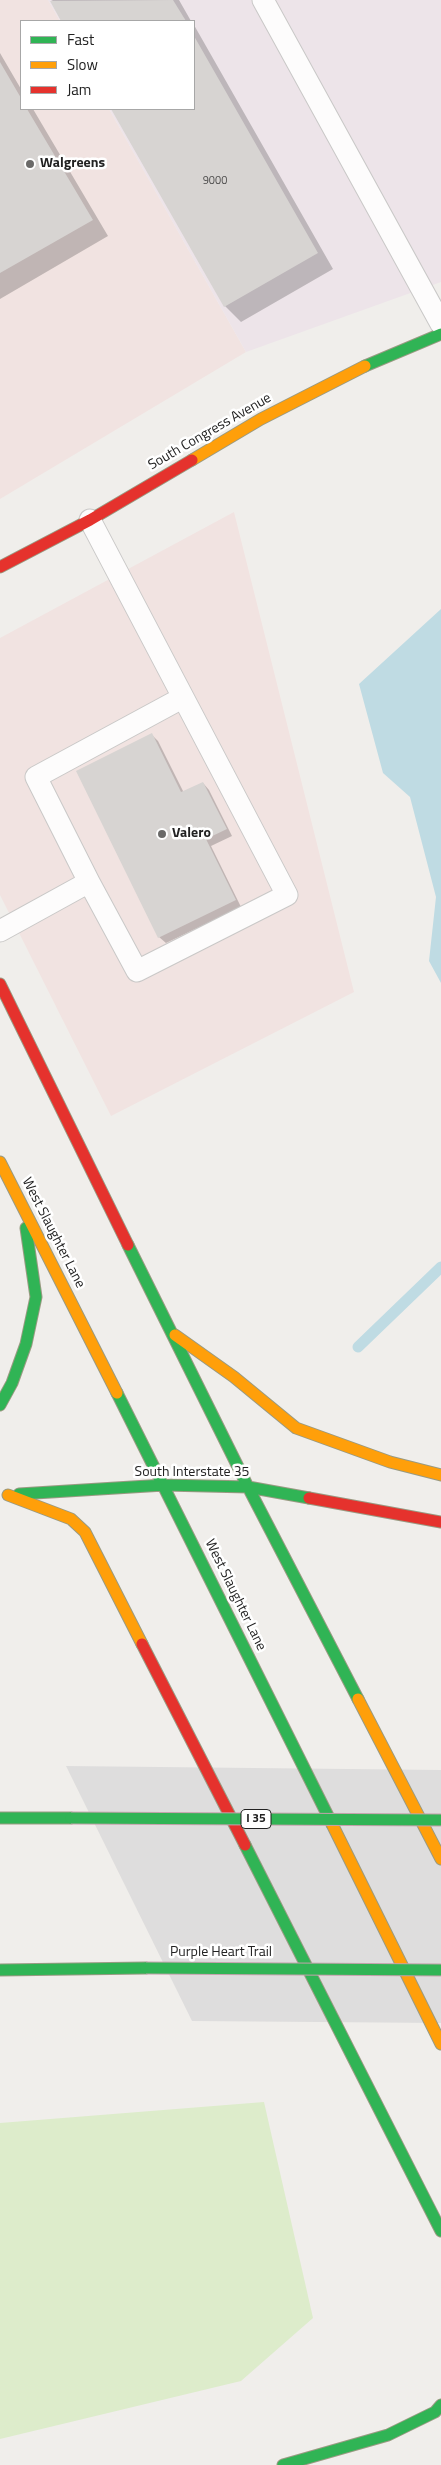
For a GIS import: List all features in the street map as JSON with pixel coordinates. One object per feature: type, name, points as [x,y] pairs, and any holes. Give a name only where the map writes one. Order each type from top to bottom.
[{"type":"main road","name":"South Congress Avenue","points":[[0,568],[90,520],[270,415],[353,371],[441,334]]},
{"type":"main road","points":[[0,984],[248,1487],[441,1859]]},
{"type":"main road","name":"West Slaughter Lane","points":[[0,1162],[164,1485],[441,2044]]},
{"type":"main road","points":[[0,1405],[12,1383],[26,1344],[36,1297],[23,1207]]},
{"type":"main road","points":[[172,1332],[234,1376],[296,1428],[390,1462],[441,1475]]},
{"type":"main road","name":"South Interstate 35","points":[[4,1495],[164,1485],[248,1487],[441,1522]]},
{"type":"main road","points":[[4,1495],[71,1519],[85,1532],[441,2231]]},
{"type":"main road","name":"I 35","points":[[0,1818],[441,1820]]},
{"type":"main road","name":"Purple Heart Trail","points":[[0,1970],[146,1968],[441,1970]]},
{"type":"main road","points":[[284,2465],[388,2435],[435,2412],[441,2405]]},
{"type":"lane","points":[[263,0],[441,324]]},
{"type":"lane","points":[[90,520],[287,895],[137,971],[36,777],[182,698]]},
{"type":"lane","points":[[0,930],[89,882]]},
{"type":"shaded area","points":[[0,0],[48,0],[59,20],[20,20],[20,110],[110,110],[246,352],[0,499]]},
{"type":"shaded area","points":[[48,0],[441,0],[441,282],[246,352],[110,110],[195,110],[195,20],[59,20]]},
{"type":"shaded area","points":[[234,512],[354,992],[111,1116],[0,895],[0,638]]},
{"type":"green space","points":[[264,2102],[313,2318],[241,2381],[0,2439],[0,2123]]},
{"type":"water","points":[[441,609],[441,983],[429,961],[436,897],[410,797],[383,773],[359,684]]},
{"type":"pier","points":[[66,1766],[441,1770],[441,2023],[192,2021]]},
{"type":"building","points":[[173,0],[185,20],[60,20],[50,1]]},
{"type":"building","points":[[195,38],[318,253],[224,307],[112,110],[195,110]]},
{"type":"building","name":"Walgreens","points":[[0,62],[20,96],[20,110],[28,110],[93,220],[0,273]]},
{"type":"building","name":"Valero","points":[[152,733],[181,792],[203,782],[227,829],[206,839],[236,900],[158,938],[76,771]]},
{"type":"waterway","points":[[358,1347],[441,1267]]},
{"type":"traffic: fast","points":[[365,366],[441,334]]},
{"type":"traffic: fast","points":[[0,1405],[12,1383],[26,1344],[36,1297],[26,1228]]},
{"type":"traffic: fast","points":[[128,1245],[248,1487],[358,1699]]},
{"type":"traffic: fast","points":[[117,1393],[332,1824]]},
{"type":"traffic: fast","points":[[19,1494],[164,1485],[248,1487],[309,1498]]},
{"type":"traffic: fast","points":[[0,1818],[71,1818]]},
{"type":"traffic: fast","points":[[71,1818],[441,1820]]},
{"type":"traffic: fast","points":[[245,1845],[441,2231]]},
{"type":"traffic: fast","points":[[0,1970],[146,1968]]},
{"type":"traffic: fast","points":[[146,1968],[441,1970]]},
{"type":"traffic: fast","points":[[283,2465],[388,2435],[435,2412],[441,2405]]},
{"type":"traffic: slow","points":[[192,460],[261,419],[365,366]]},
{"type":"traffic: slow","points":[[0,1162],[117,1393]]},
{"type":"traffic: slow","points":[[175,1335],[234,1377],[296,1428],[390,1462],[441,1475]]},
{"type":"traffic: slow","points":[[8,1495],[71,1519],[85,1532],[142,1644]]},
{"type":"traffic: slow","points":[[358,1699],[441,1859]]},
{"type":"traffic: slow","points":[[332,1824],[441,2044]]},
{"type":"traffic: jam","points":[[0,567],[90,520],[192,460]]},
{"type":"traffic: jam","points":[[0,984],[128,1245]]},
{"type":"traffic: jam","points":[[309,1498],[441,1522]]},
{"type":"traffic: jam","points":[[142,1644],[245,1845]]},
{"type":"place","name":"Walgreens","points":[[30,164]]},
{"type":"place","name":"Valero","points":[[162,834]]}]
